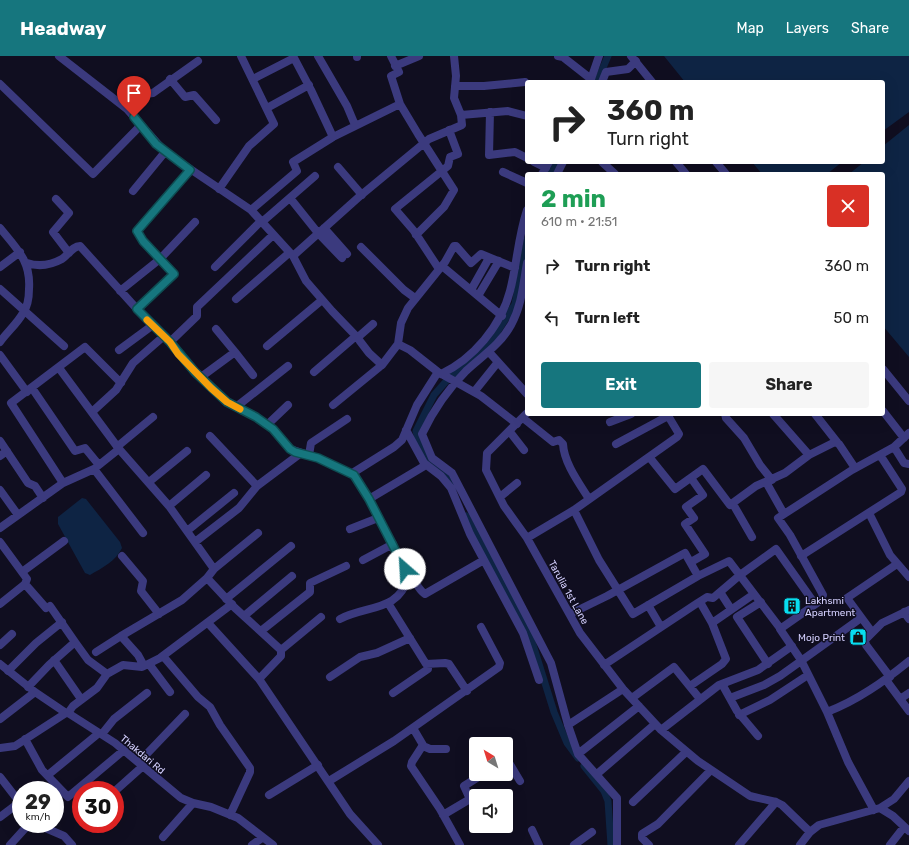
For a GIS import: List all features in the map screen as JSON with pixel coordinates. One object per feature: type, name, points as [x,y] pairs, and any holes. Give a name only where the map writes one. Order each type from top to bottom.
[{"type":"street","points":[[59,56],[127,109],[165,152],[251,210],[291,255],[306,281],[322,300],[357,337],[369,353],[382,364]]},
{"type":"street","points":[[219,189],[249,146],[274,124],[241,56]]},
{"type":"street","points":[[318,56],[347,106],[355,125]]},
{"type":"street","points":[[391,56],[398,73],[391,77],[400,104],[454,190],[444,207],[416,236]]},
{"type":"street","points":[[396,66],[419,56]]},
{"type":"street","points":[[236,299],[321,231],[424,143],[435,135],[462,125],[461,115],[454,98],[456,56]]},
{"type":"street","points":[[558,56],[562,57],[591,80],[599,56]]},
{"type":"street","points":[[253,79],[293,57],[309,85],[333,137]]},
{"type":"street","points":[[603,80],[604,75],[608,71],[628,68],[633,59],[648,80]]},
{"type":"street","points":[[127,109],[145,94],[153,93],[170,79],[198,61]]},
{"type":"street","points":[[170,79],[185,97],[194,95],[216,120]]},
{"type":"street","points":[[455,86],[484,86],[525,82]]},
{"type":"street","points":[[0,84],[94,174],[141,125]]},
{"type":"street","points":[[267,108],[309,85]]},
{"type":"street","points":[[251,210],[297,171],[293,162],[355,125],[400,104]]},
{"type":"street","points":[[461,115],[508,111],[525,115]]},
{"type":"street","points":[[490,112],[489,155],[515,152],[525,157]]},
{"type":"street","points":[[449,130],[458,154],[450,157],[449,165],[442,172],[395,209],[441,267],[502,316]]},
{"type":"street","points":[[133,190],[165,152]]},
{"type":"street","points":[[604,164],[613,172]]},
{"type":"street","points":[[678,164],[684,172]]},
{"type":"street","points":[[718,164],[724,172]]},
{"type":"street","points":[[338,167],[362,195]]},
{"type":"street","points":[[137,309],[173,276],[173,273],[140,238],[137,231],[190,170]]},
{"type":"street","points":[[504,172],[525,182]]},
{"type":"street","points":[[215,267],[262,222],[315,176]]},
{"type":"street","points":[[290,198],[344,256]]},
{"type":"street","points":[[56,199],[69,213],[54,232],[69,253]]},
{"type":"street","points":[[351,474],[394,447],[402,440],[417,405],[440,374],[455,366],[472,352],[502,316],[511,290],[519,236],[525,216]]},
{"type":"street","points":[[120,291],[160,259],[195,222]]},
{"type":"street","points":[[0,228],[20,252],[27,263],[30,274],[28,301],[24,311],[0,342]]},
{"type":"street","points":[[92,412],[109,397],[121,383],[133,363],[197,316],[196,307],[273,235]]},
{"type":"street","points":[[27,263],[37,266],[50,264],[62,259],[76,246],[80,246],[120,291],[167,339],[178,354],[227,402],[273,429],[290,449],[351,474],[369,499],[408,577],[414,580],[422,593],[425,594],[484,560]]},
{"type":"street","points":[[333,405],[382,364],[398,344],[402,318],[415,298],[441,267],[455,246],[471,263],[479,254],[515,268]]},
{"type":"street","points":[[361,247],[404,290],[415,298]]},
{"type":"street","points":[[0,267],[20,252]]},
{"type":"street","points":[[471,290],[489,258]]},
{"type":"street","points":[[478,296],[498,261]]},
{"type":"street","points":[[525,277],[522,298],[516,316],[504,336],[489,352],[455,381],[431,414],[422,434],[432,458],[452,473],[551,663],[568,725],[578,754],[617,798],[617,845]]},
{"type":"street","points":[[0,289],[64,346]]},
{"type":"street","points":[[267,346],[322,300]]},
{"type":"street","points":[[314,372],[373,324]]},
{"type":"street","points":[[118,350],[153,325]]},
{"type":"street","points":[[216,329],[254,375]]},
{"type":"street","points":[[398,344],[410,350],[440,374],[474,392],[498,408],[522,418],[536,427],[553,442],[560,440],[563,444],[563,452],[574,476],[589,499]]},
{"type":"street","points":[[63,483],[12,403],[85,347],[121,383]]},
{"type":"street","points":[[201,378],[235,352]]},
{"type":"street","points":[[489,352],[525,392]]},
{"type":"street","points":[[0,354],[75,451],[85,448],[96,467],[143,533]]},
{"type":"street","points":[[474,392],[498,362]]},
{"type":"street","points":[[236,407],[288,366]]},
{"type":"street","points":[[59,368],[119,447],[169,506],[214,569]]},
{"type":"street","points":[[885,371],[909,401]]},
{"type":"street","points":[[267,425],[288,405]]},
{"type":"street","points":[[780,628],[820,601],[823,595],[790,535],[778,517],[856,468],[894,447],[906,436],[885,413]]},
{"type":"street","points":[[0,528],[63,483],[96,467],[153,416]]},
{"type":"street","points":[[610,422],[626,416]]},
{"type":"street","points":[[616,444],[666,416]]},
{"type":"street","points":[[527,538],[574,510],[650,458],[679,435],[669,416]]},
{"type":"street","points":[[725,416],[744,438],[769,481],[784,514]]},
{"type":"street","points":[[775,416],[809,456]]},
{"type":"street","points":[[817,416],[856,468]]},
{"type":"street","name":"Tarulia 1st Lane","points":[[522,418],[510,432],[487,453],[485,461],[486,470],[500,497],[527,538],[580,633],[604,665],[639,706],[658,727],[686,752],[750,796],[776,802],[810,832]]},
{"type":"street","points":[[195,542],[239,508],[257,486],[305,454],[311,443],[347,419]]},
{"type":"street","points":[[406,430],[426,465],[441,476],[451,488],[464,520],[484,560],[524,633],[539,680]]},
{"type":"street","points":[[510,432],[524,450]]},
{"type":"street","points":[[210,436],[257,486]]},
{"type":"street","points":[[0,441],[3,454],[28,483],[35,486],[43,498]]},
{"type":"street","points":[[650,458],[673,488],[678,488],[703,469],[728,504],[733,504],[751,489],[793,468],[809,456],[837,442]]},
{"type":"street","points":[[894,447],[904,463],[909,464]]},
{"type":"street","points":[[149,482],[187,451]]},
{"type":"street","points":[[801,556],[902,491],[880,455]]},
{"type":"street","points":[[369,499],[426,465]]},
{"type":"street","points":[[169,506],[206,475]]},
{"type":"street","points":[[691,478],[703,495],[686,507],[694,518],[685,524],[705,554],[691,562]]},
{"type":"street","points":[[500,497],[517,483]]},
{"type":"street","points":[[0,490],[18,515]]},
{"type":"street","points":[[187,531],[234,493]]},
{"type":"street","points":[[733,504],[752,537]]},
{"type":"street","points":[[574,510],[599,560],[633,614],[698,576],[728,561],[761,602],[801,660],[827,712],[848,762],[877,809],[893,816],[907,829],[890,845]]},
{"type":"street","points":[[869,512],[890,555],[909,577]]},
{"type":"street","points":[[350,529],[378,518]]},
{"type":"street","points":[[96,652],[182,600],[207,578],[214,569],[258,533]]},
{"type":"street","points":[[22,572],[64,541]]},
{"type":"street","points":[[0,542],[26,579],[25,584],[0,604]]},
{"type":"street","points":[[363,560],[392,544]]},
{"type":"street","points":[[0,748],[15,746],[67,713],[81,699],[97,688],[107,674],[123,665],[146,665],[163,656],[208,623],[291,546]]},
{"type":"street","points":[[604,665],[708,597],[713,598],[740,575],[776,550],[815,604]]},
{"type":"street","points":[[570,614],[684,554],[691,562],[698,576]]},
{"type":"street","points":[[122,556],[143,581],[140,591],[159,614]]},
{"type":"street","points":[[872,632],[848,600],[848,597],[897,564]]},
{"type":"street","points":[[261,631],[310,592],[310,583],[346,566]]},
{"type":"street","points":[[244,616],[292,576]]},
{"type":"street","points":[[340,619],[350,614],[388,603],[398,598],[406,586],[408,577]]},
{"type":"street","points":[[207,578],[229,602],[280,650],[281,656],[259,679]]},
{"type":"street","points":[[25,584],[62,622],[88,660],[107,674]]},
{"type":"street","points":[[720,592],[731,610]]},
{"type":"street","points":[[712,623],[754,594]]},
{"type":"street","points":[[690,686],[726,659],[712,623],[700,602]]},
{"type":"street","points":[[761,602],[737,618],[768,664]]},
{"type":"street","points":[[388,603],[428,664],[428,669],[393,693]]},
{"type":"street","points":[[648,605],[661,627]]},
{"type":"street","points":[[909,619],[907,611],[882,623],[866,638],[866,645],[909,711]]},
{"type":"street","points":[[280,650],[320,617]]},
{"type":"street","points":[[730,698],[768,683],[788,671],[801,660],[861,618]]},
{"type":"street","points":[[8,671],[36,643],[62,622]]},
{"type":"street","points":[[208,623],[259,679],[350,814],[378,845]]},
{"type":"street","points":[[329,782],[413,728],[467,691],[500,665],[481,627]]},
{"type":"street","points":[[0,644],[12,634]]},
{"type":"street","points":[[121,636],[170,692]]},
{"type":"street","points":[[330,677],[360,657],[377,654],[410,638]]},
{"type":"street","points":[[28,686],[54,660],[75,642]]},
{"type":"street","points":[[597,774],[658,727],[700,700],[713,689],[758,670],[792,646]]},
{"type":"street","points":[[163,656],[198,697],[210,707],[250,768],[250,772],[230,815]]},
{"type":"street","points":[[54,660],[81,699]]},
{"type":"street","points":[[827,712],[854,701],[888,678],[909,660]]},
{"type":"street","name":"Thakdari Rd","points":[[0,664],[35,692],[124,750],[181,798],[193,803],[211,807],[238,818],[273,845]]},
{"type":"street","points":[[428,664],[448,664],[467,691]]},
{"type":"street","points":[[632,698],[674,667],[700,700]]},
{"type":"street","points":[[739,715],[772,698],[808,675]]},
{"type":"street","points":[[705,676],[713,689]]},
{"type":"street","points":[[722,684],[739,715],[758,736]]},
{"type":"street","points":[[568,725],[624,689]]},
{"type":"street","points":[[0,719],[35,692]]},
{"type":"street","points":[[48,775],[101,734],[114,719],[147,693]]},
{"type":"street","points":[[900,699],[909,693]]},
{"type":"street","points":[[578,754],[639,706]]},
{"type":"street","points":[[124,782],[185,714]]},
{"type":"street","points":[[413,728],[423,746],[430,749],[446,749]]},
{"type":"street","points":[[25,739],[42,770],[69,797],[124,750]]},
{"type":"street","points":[[423,746],[412,762],[411,766],[443,815],[460,845]]},
{"type":"street","points":[[633,802],[686,752]]},
{"type":"street","points":[[269,795],[318,765]]},
{"type":"street","points":[[513,769],[520,781]]},
{"type":"street","points":[[649,845],[642,838],[642,834],[658,824],[711,770]]},
{"type":"street","points":[[0,777],[12,793]]},
{"type":"street","points":[[443,815],[470,799],[464,786],[472,781]]},
{"type":"street","points":[[802,844],[810,832],[819,825],[877,809],[894,799],[909,781]]},
{"type":"street","points":[[739,845],[776,802]]},
{"type":"street","points":[[163,837],[193,803]]},
{"type":"street","points":[[0,817],[12,809]]},
{"type":"street","points":[[532,830],[539,845]]},
{"type":"street","points":[[574,845],[592,832]]},
{"type":"street","points":[[10,845],[21,833]]},
{"type":"street","points":[[57,833],[64,836],[72,845]]},
{"type":"street","points":[[252,845],[262,838]]},
{"type":"water","points":[[664,56],[909,56],[909,112],[885,130],[885,80],[683,80]]},
{"type":"water","points":[[909,125],[909,357],[885,328],[885,172],[852,172],[862,164],[885,164],[885,144]]},
{"type":"water","points":[[754,164],[840,164],[830,172],[760,172]]},
{"type":"water","points":[[82,498],[86,499],[120,542],[122,548],[116,557],[104,567],[90,575],[85,573],[58,524],[58,517]]},
{"type":"waterway","points":[[598,80],[608,56]]},
{"type":"waterway","points":[[551,172],[555,164]]},
{"type":"waterway","points":[[454,488],[446,474],[432,463],[420,448],[416,431],[434,395],[449,378],[489,345],[515,304],[525,251]]},
{"type":"waterway","points":[[466,516],[530,635],[554,712],[567,743],[578,758]]},
{"type":"waterway","points":[[584,766],[604,791],[608,801],[611,845]]},
{"type":"slow traffic","points":[[147,320],[170,342],[178,354],[211,388],[227,402],[240,409]]},
{"type":"place","name":"Lakhsmi Apartment","points":[[792,606]]},
{"type":"place","name":"Mojo Print","points":[[858,637]]},
{"type":"route","points":[[134,117],[156,144],[190,170],[137,231],[143,241],[174,274],[137,309],[170,342],[178,354],[195,372],[227,402],[256,417],[273,429],[290,449],[295,452],[318,458],[354,475],[369,499],[405,569]]}]
